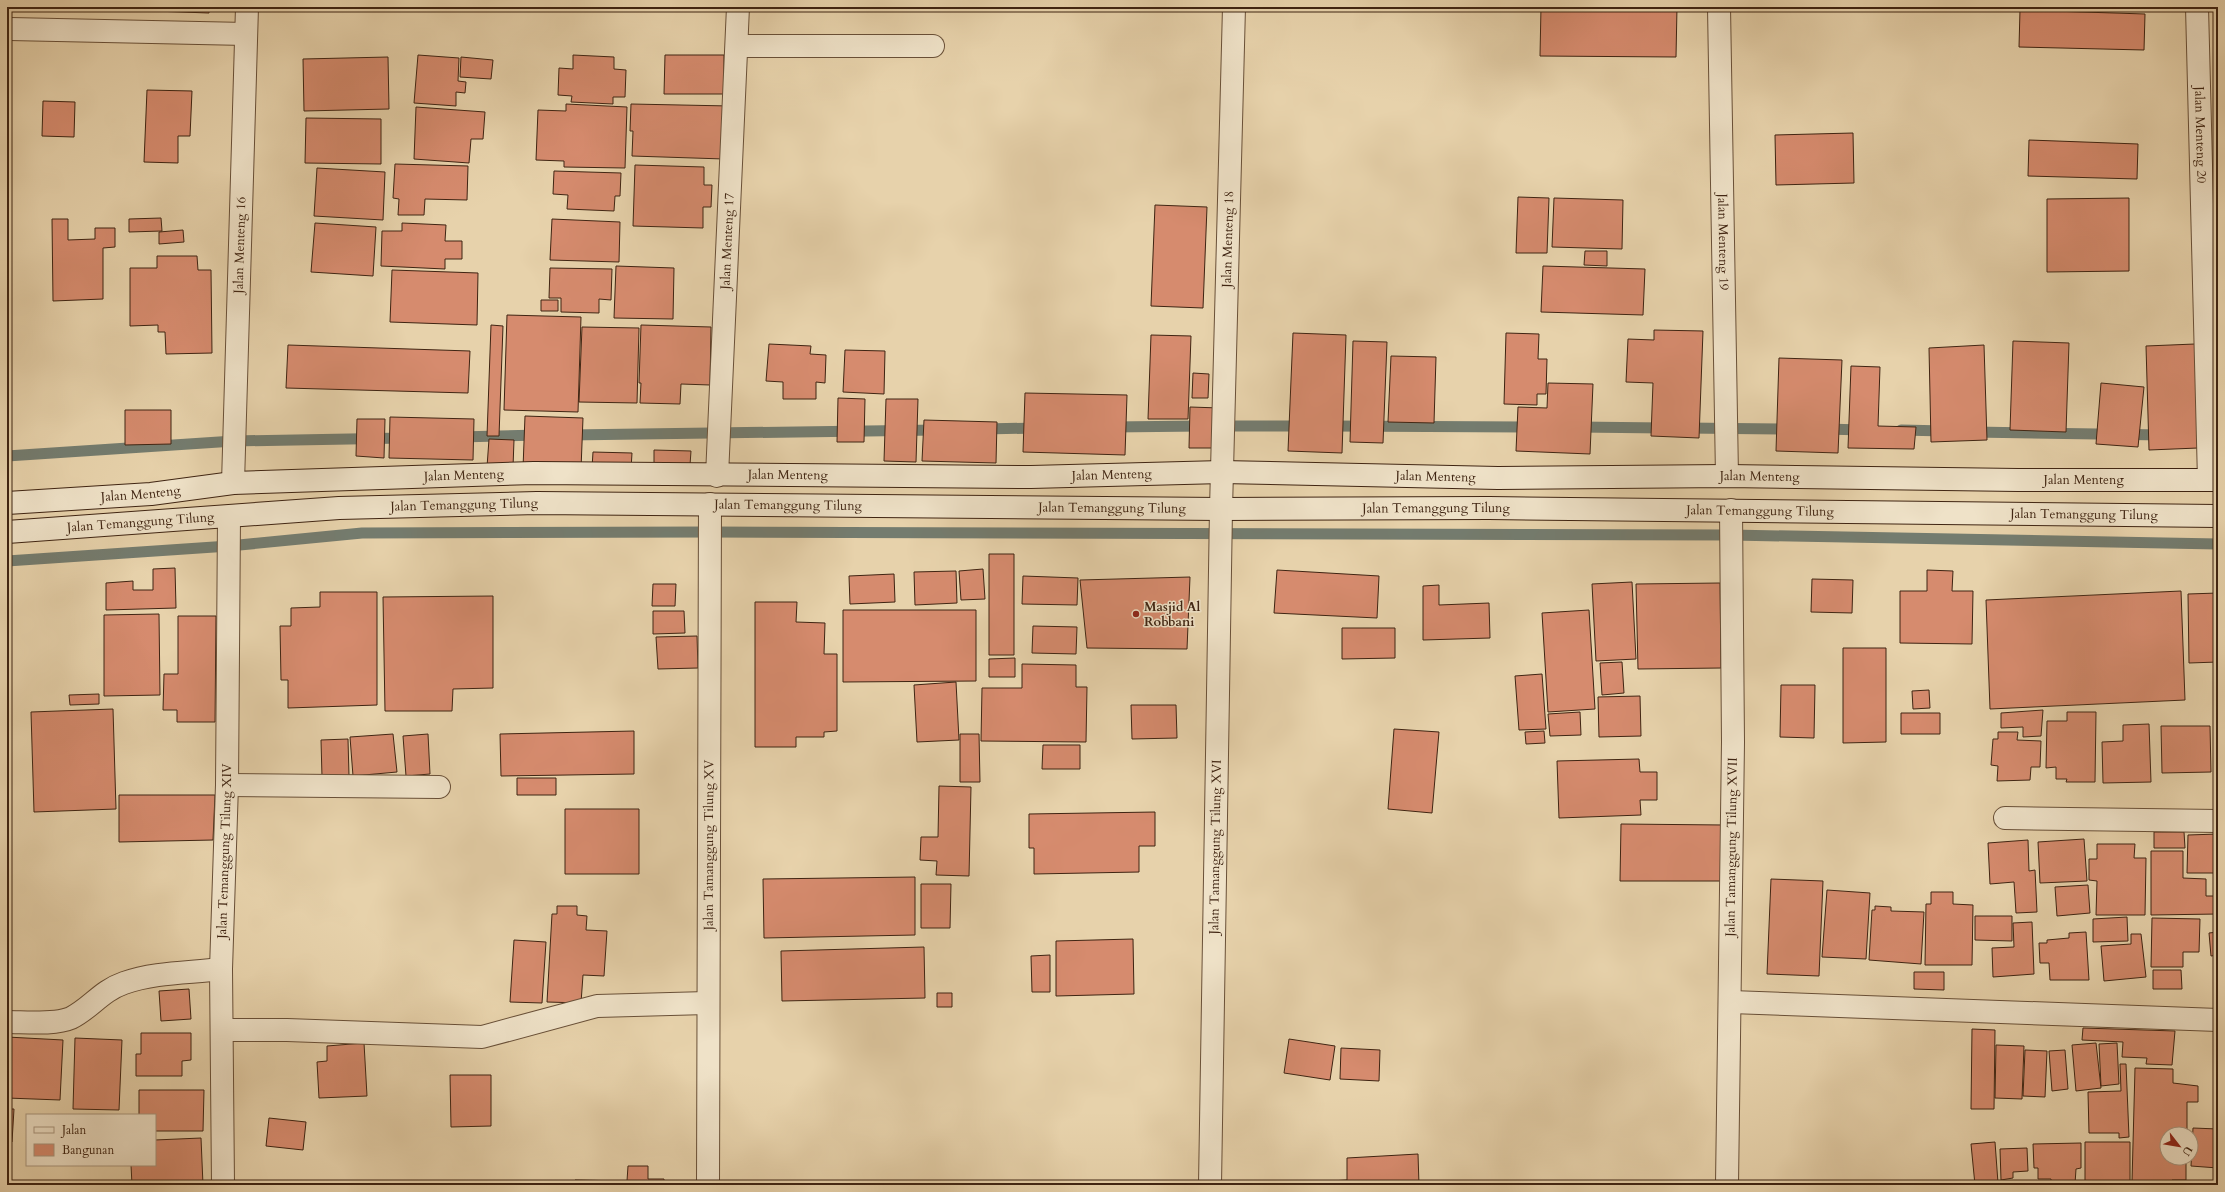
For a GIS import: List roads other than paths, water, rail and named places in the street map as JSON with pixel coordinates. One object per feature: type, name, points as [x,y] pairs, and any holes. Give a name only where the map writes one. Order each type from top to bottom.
[{"type":"street","name":"Jalan Menteng 16","points":[[233,483],[247,7]]},
{"type":"street","name":"Jalan Menteng 17","points":[[717,476],[738,7]]},
{"type":"street","name":"Jalan Menteng 18","points":[[1221,509],[1234,7]]},
{"type":"street","name":"Jalan Menteng 19","points":[[1720,7],[1727,476]]},
{"type":"street","name":"Jalan Menteng 20","points":[[2197,7],[2214,480]]},
{"type":"street","points":[[10,29],[246,34]]},
{"type":"street","points":[[737,46],[933,46]]},
{"type":"street","name":"Jalan Menteng","points":[[7,503],[151,494],[233,483],[496,474],[1031,477],[1222,472],[1498,478],[1727,476],[2018,480],[2214,480]]},
{"type":"street","name":"Jalan Temanggung Tilung","points":[[7,532],[339,508],[433,505],[710,504],[1221,509],[1489,508],[2218,516]]},
{"type":"street","name":"Jalan Tamanggung Tilung XV","points":[[708,1185],[707,1003],[710,504]]},
{"type":"street","name":"Jalan Tamanggung Tilung XVI","points":[[1210,1185],[1221,509]]},
{"type":"street","name":"Jalan Tamanggung Tilung XVII","points":[[1727,1185],[1731,1002],[1733,742],[1731,510]]},
{"type":"street","name":"Jalan Temanggung Tilung XIV","points":[[223,1185],[220,968],[227,785],[229,517]]},
{"type":"street","points":[[227,785],[439,787]]},
{"type":"street","points":[[2005,818],[2218,821]]},
{"type":"street","points":[[7,1022],[62,1020],[81,1012],[105,991],[125,983],[155,975],[220,968]]},
{"type":"street","points":[[1731,1002],[2218,1020]]},
{"type":"street","points":[[222,1030],[287,1030],[482,1037],[597,1006],[707,1003]]},
{"type":"waterway","points":[[1111,427],[1203,426]]},
{"type":"waterway","points":[[1221,426],[1303,426]]},
{"type":"waterway","points":[[1329,426],[1531,427]]},
{"type":"waterway","points":[[1577,427],[1665,428]]},
{"type":"waterway","points":[[983,429],[1037,428]]},
{"type":"waterway","points":[[1685,428],[1791,429]]},
{"type":"waterway","points":[[1825,429],[1863,430]]},
{"type":"waterway","points":[[569,435],[937,430]]},
{"type":"waterway","points":[[1901,430],[1945,431]]},
{"type":"waterway","points":[[1973,432],[2163,435]]},
{"type":"waterway","points":[[459,437],[540,435]]},
{"type":"waterway","points":[[7,456],[234,441],[404,438]]},
{"type":"waterway","points":[[7,561],[229,546],[362,533],[711,532],[1731,535],[2218,544]]},
{"type":"place","name":"Masjid Al Robbani","points":[[1136,614]]}]
